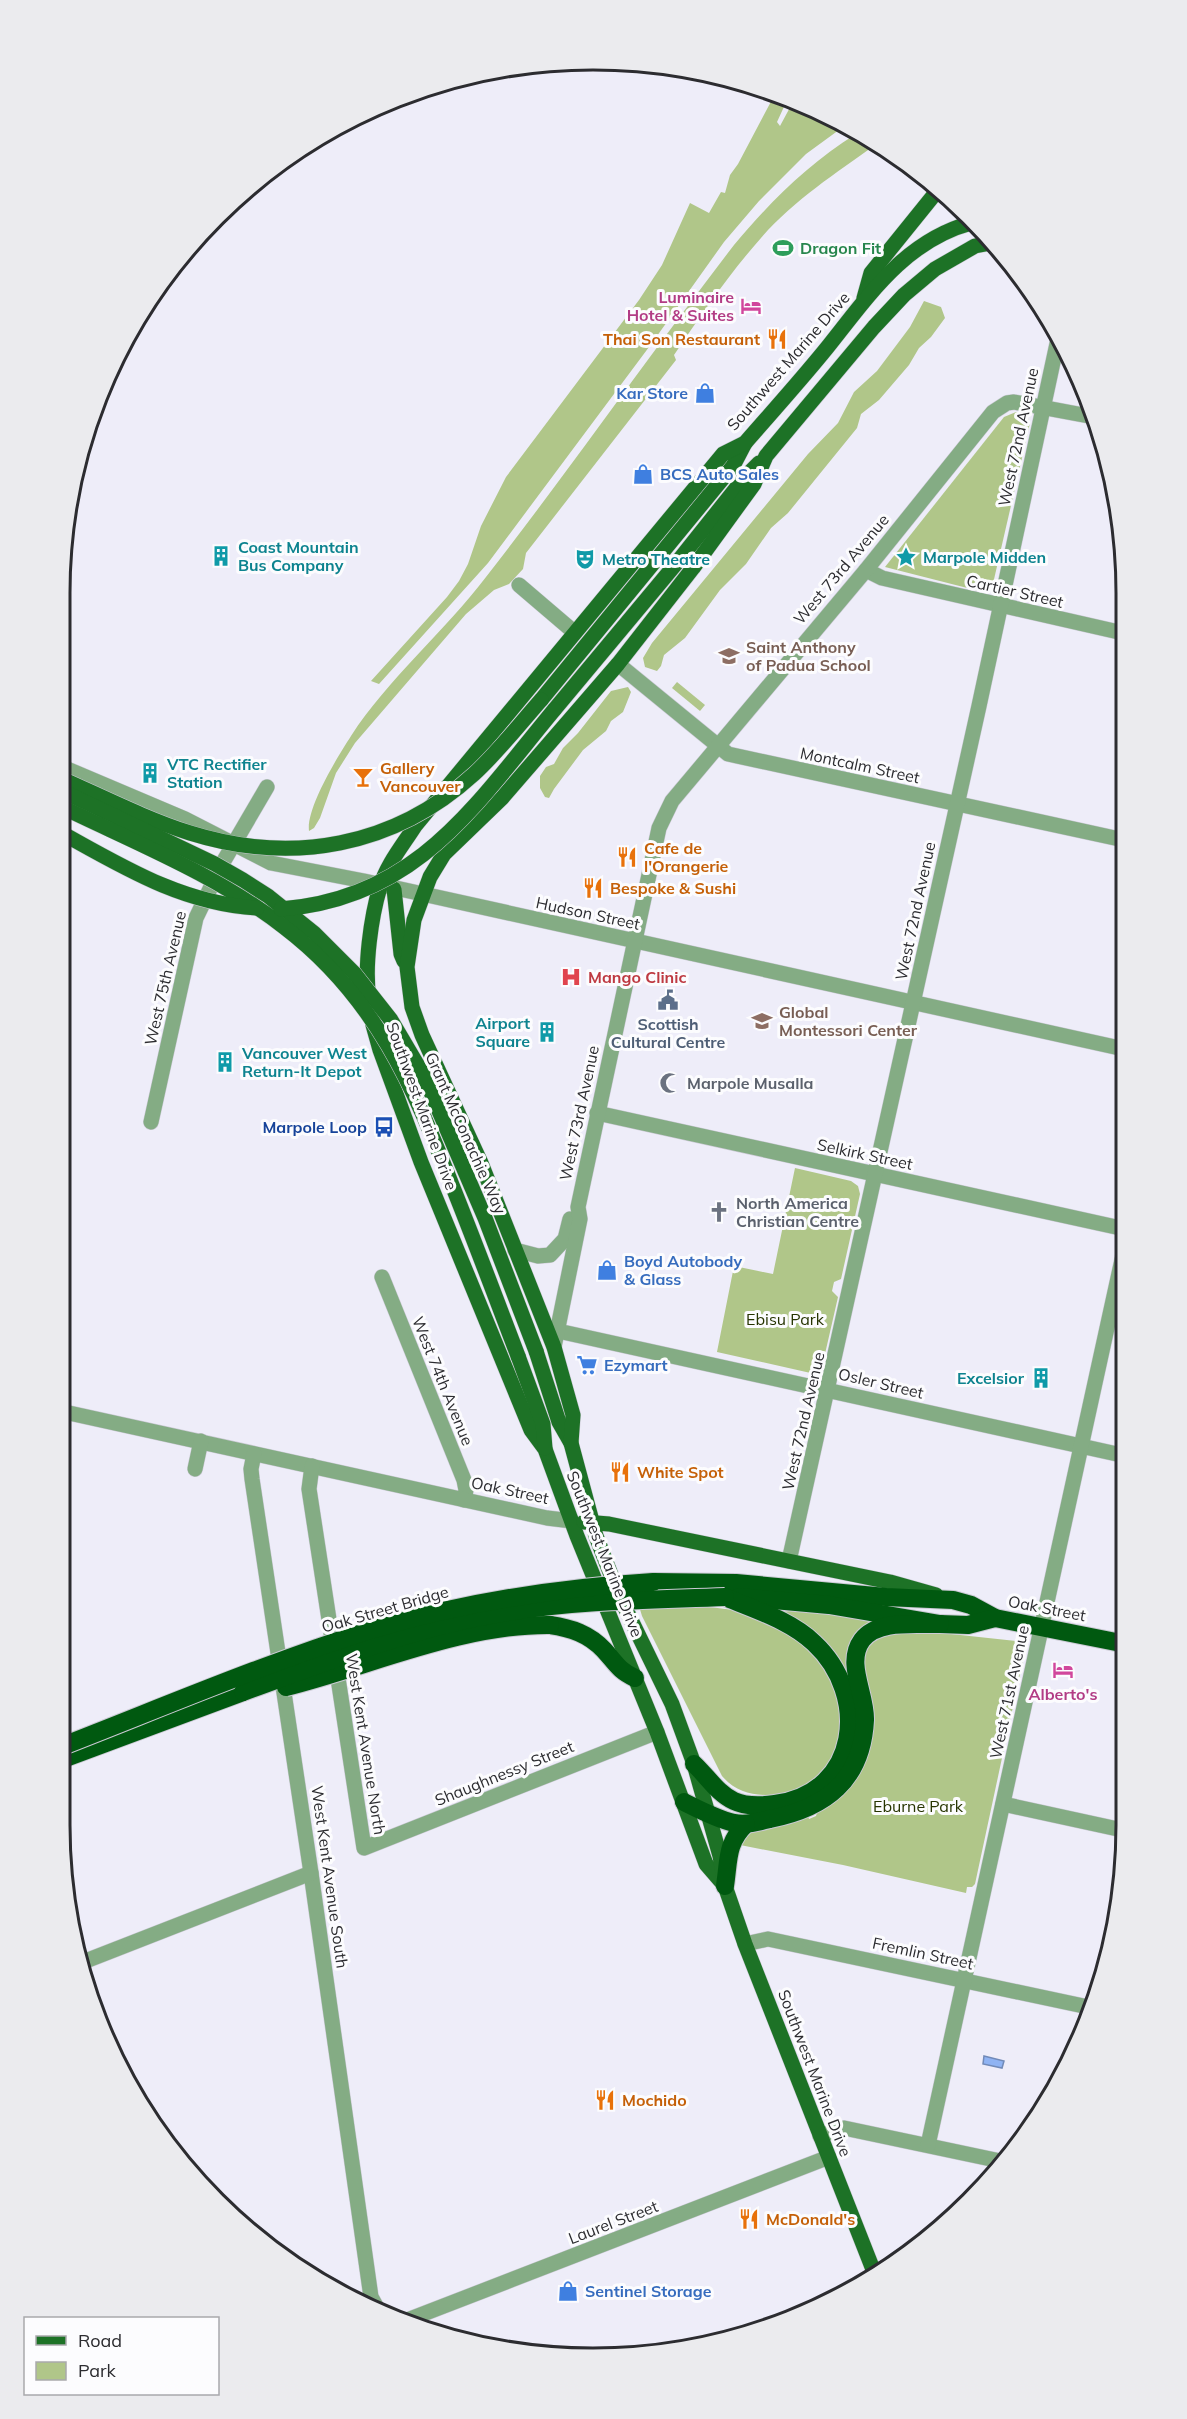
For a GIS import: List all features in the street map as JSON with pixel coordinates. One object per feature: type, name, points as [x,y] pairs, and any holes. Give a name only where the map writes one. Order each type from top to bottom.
[{"type":"highway","name":"Oak Street Bridge","points":[[70,1743],[371,1630],[443,1611],[505,1598],[653,1582],[733,1595]]},
{"type":"highway","points":[[694,1764],[720,1791],[736,1802],[753,1806],[787,1803],[811,1791],[826,1779],[839,1762],[848,1737],[850,1723],[847,1694],[834,1666],[824,1653],[800,1632],[733,1595]]},
{"type":"highway","name":"Oak Street","points":[[733,1595],[829,1605],[939,1624],[968,1625],[995,1618]]},
{"type":"highway","name":"Oak Street","points":[[733,1595],[953,1600],[971,1605],[995,1618],[1116,1642]]},
{"type":"highway","name":"Oak Street Bridge","points":[[70,1756],[375,1644],[506,1612],[582,1602],[733,1595]]},
{"type":"highway","points":[[684,1802],[733,1823],[746,1824],[803,1812],[832,1792],[849,1774],[859,1753],[864,1728],[864,1708],[855,1660],[858,1646],[865,1636],[883,1627],[939,1624]]},
{"type":"highway","points":[[243,1692],[270,1691],[318,1679],[414,1648],[530,1625],[550,1625],[572,1629],[588,1637],[604,1650],[620,1671],[635,1678]]},
{"type":"highway","points":[[725,1886],[730,1845],[735,1834],[746,1824]]},
{"type":"main road","points":[[862,304],[871,273],[933,196]]},
{"type":"main road","name":"Southwest Marine Drive","points":[[725,1886],[706,1864],[657,1732],[545,1449],[531,1430],[422,1162],[374,1030],[367,987],[374,917],[387,887],[391,862],[415,826],[723,454],[745,443],[889,272],[920,246],[963,224]]},
{"type":"main road","name":"Southwest Marine Drive","points":[[872,2267],[745,1944],[725,1886],[710,1814],[672,1704],[618,1593],[592,1523],[571,1443],[573,1415],[554,1347],[481,1163],[422,1035],[412,1007],[406,967],[414,920],[430,877],[444,854],[502,798],[618,664],[693,568],[754,484],[766,456],[855,349],[904,295],[934,269],[975,246],[983,245]]},
{"type":"main road","points":[[70,782],[188,832],[224,842],[277,849],[328,845],[355,840],[381,832],[431,807],[474,774],[541,700],[733,466],[745,443]]},
{"type":"main road","points":[[70,837],[158,885],[198,899],[234,907],[271,909],[302,907],[337,900],[384,882],[428,853],[448,835],[675,565],[746,476],[766,456]]},
{"type":"main road","name":"Grant McConachie Way","points":[[70,795],[215,864],[268,896],[314,933],[354,973],[391,1020],[424,1076],[485,1218],[536,1351],[559,1422],[571,1443]]},
{"type":"main road","name":"Grant McConachie Way","points":[[70,811],[236,894],[306,945],[347,987],[382,1035],[411,1088],[440,1154],[543,1424],[545,1449]]},
{"type":"main road","points":[[387,887],[401,954],[406,967]]},
{"type":"main road","name":"Oak Street","points":[[572,1521],[609,1524],[890,1581],[953,1600]]},
{"type":"street","points":[[972,233],[975,246]]},
{"type":"street","name":"West 72nd Avenue","points":[[789,1561],[1056,349]]},
{"type":"street","name":"West 73rd Avenue","points":[[554,1347],[580,1219],[578,1207],[597,1113],[662,818],[672,801],[866,570],[993,412],[1007,403],[1014,402],[1085,415]]},
{"type":"street","name":"Cartier Street","points":[[866,570],[875,577],[1116,631]]},
{"type":"street","points":[[519,585],[574,632]]},
{"type":"street","name":"Montcalm Street","points":[[618,664],[728,754],[1116,838]]},
{"type":"street","points":[[463,766],[502,798]]},
{"type":"street","name":"Hudson Street","points":[[70,770],[185,819],[271,863],[1116,1047]]},
{"type":"street","points":[[70,805],[84,776]]},
{"type":"street","name":"West 75th Avenue","points":[[151,1122],[196,918],[222,864],[267,787]]},
{"type":"street","name":"Selkirk Street","points":[[597,1113],[1116,1227]]},
{"type":"street","name":"West 73rd Avenue","points":[[515,1250],[538,1256],[550,1255],[565,1239],[571,1217],[578,1207]]},
{"type":"street","name":"West 74th Avenue","points":[[382,1277],[464,1480],[466,1490],[464,1500]]},
{"type":"street","name":"West 71st Avenue","points":[[928,2145],[1116,1287]]},
{"type":"street","name":"Osler Street","points":[[558,1331],[1116,1454]]},
{"type":"street","name":"Oak Street","points":[[70,1413],[464,1500],[572,1521]]},
{"type":"street","points":[[195,1469],[201,1441]]},
{"type":"street","name":"West Kent Avenue South","points":[[254,1454],[251,1468],[252,1479],[373,2300]]},
{"type":"street","name":"West Kent Avenue North","points":[[312,1466],[309,1489],[364,1848]]},
{"type":"street","name":"Shaughnessy Street","points":[[364,1848],[657,1732]]},
{"type":"street","points":[[1003,1804],[1116,1829]]},
{"type":"street","points":[[88,1960],[311,1873]]},
{"type":"street","name":"Fremlin Street","points":[[745,1944],[768,1939],[1084,2006]]},
{"type":"street","points":[[820,2136],[843,2128],[995,2160]]},
{"type":"street","name":"Laurel Street","points":[[430,2320],[828,2157]]},
{"type":"green space","points":[[771,101],[784,106],[777,122],[780,126],[790,108],[837,131],[806,154],[759,201],[724,242],[652,343],[488,563],[379,684],[371,681],[459,581],[468,564],[481,526],[506,477],[639,300],[662,265],[690,203],[709,213],[721,192],[725,193],[730,175]]},
{"type":"green space","points":[[850,138],[869,149],[801,200],[773,225],[749,252],[674,355],[676,360],[526,553],[523,569],[509,584],[494,590],[466,614],[355,743],[336,773],[320,818],[314,828],[309,831],[312,809],[324,782],[365,715],[486,577],[734,245],[790,185]]},
{"type":"green space","points":[[924,301],[941,307],[945,318],[931,337],[919,348],[909,365],[879,400],[861,414],[857,428],[788,513],[771,528],[746,564],[720,590],[685,638],[664,655],[657,671],[645,667],[643,658],[652,643],[808,454],[838,423],[854,392],[877,371],[910,327]]},
{"type":"green space","points":[[1016,412],[1026,414],[1030,423],[992,588],[983,592],[885,567],[1004,417]]},
{"type":"green space","points":[[677,682],[705,705],[700,711],[672,688]]},
{"type":"green space","points":[[628,687],[631,692],[623,712],[611,721],[606,731],[583,750],[549,798],[545,797],[540,788],[540,776],[546,767],[554,764],[563,748],[578,733],[611,691]]},
{"type":"green space","name":"Ebisu Park","points":[[795,1168],[851,1181],[858,1186],[860,1194],[841,1279],[834,1282],[832,1291],[838,1297],[822,1367],[815,1374],[717,1352],[734,1266],[773,1274]]},
{"type":"green space","points":[[639,1606],[728,1609],[778,1625],[802,1642],[819,1658],[832,1675],[839,1693],[842,1736],[835,1756],[824,1773],[806,1786],[771,1798],[769,1795],[743,1791],[727,1781],[722,1776]]},
{"type":"green space","points":[[804,1609],[879,1617],[849,1672],[845,1674],[782,1612]]},
{"type":"green space","name":"Eburne Park","points":[[891,1631],[1016,1641],[1024,1648],[975,1884],[967,1887],[966,1893],[843,1865],[735,1844],[746,1832],[816,1816],[866,1645]]},
{"type":"water","points":[[984,2056],[1004,2061],[1002,2068],[983,2064]]},
{"type":"place","name":"Dragon Fit","points":[[783,248]]},
{"type":"place","name":"Luminaire Hotel & Suites","points":[[751,306]]},
{"type":"place","name":"Thai Son Restaurant","points":[[777,339]]},
{"type":"place","name":"Kar Store","points":[[705,393]]},
{"type":"place","name":"BCS Auto Sales","points":[[643,474]]},
{"type":"place","name":"Coast Mountain Bus Company","points":[[221,556]]},
{"type":"place","name":"Marpole Midden","points":[[906,557]]},
{"type":"place","name":"Metro Theatre","points":[[585,559]]},
{"type":"place","name":"Saint Anthony of Padua School","points":[[729,656]]},
{"type":"place","name":"VTC Rectifier Station","points":[[150,773]]},
{"type":"place","name":"Gallery Vancouver","points":[[363,777]]},
{"type":"place","name":"Cafe de l'Orangerie","points":[[627,857]]},
{"type":"place","name":"Bespoke & Sushi","points":[[593,888]]},
{"type":"place","name":"Mango Clinic","points":[[571,977]]},
{"type":"place","name":"Scottish Cultural Centre","points":[[668,1000]]},
{"type":"place","name":"Global Montessori Center","points":[[762,1021]]},
{"type":"place","name":"Airport Square","points":[[547,1032]]},
{"type":"place","name":"Vancouver West Return-It Depot","points":[[225,1062]]},
{"type":"place","name":"Marpole Musalla","points":[[670,1083]]},
{"type":"place","name":"Marpole Loop","points":[[384,1127]]},
{"type":"place","name":"North America Christian Centre","points":[[719,1212]]},
{"type":"place","name":"Boyd Autobody & Glass","points":[[607,1270]]},
{"type":"place","name":"Ezymart","points":[[587,1365]]},
{"type":"place","name":"Excelsior","points":[[1041,1378]]},
{"type":"place","name":"White Spot","points":[[620,1472]]},
{"type":"place","name":"Alberto's","points":[[1063,1670]]},
{"type":"place","name":"Mochido","points":[[605,2100]]},
{"type":"place","name":"McDonald's","points":[[749,2219]]},
{"type":"place","name":"Sentinel Storage","points":[[568,2291]]}]
